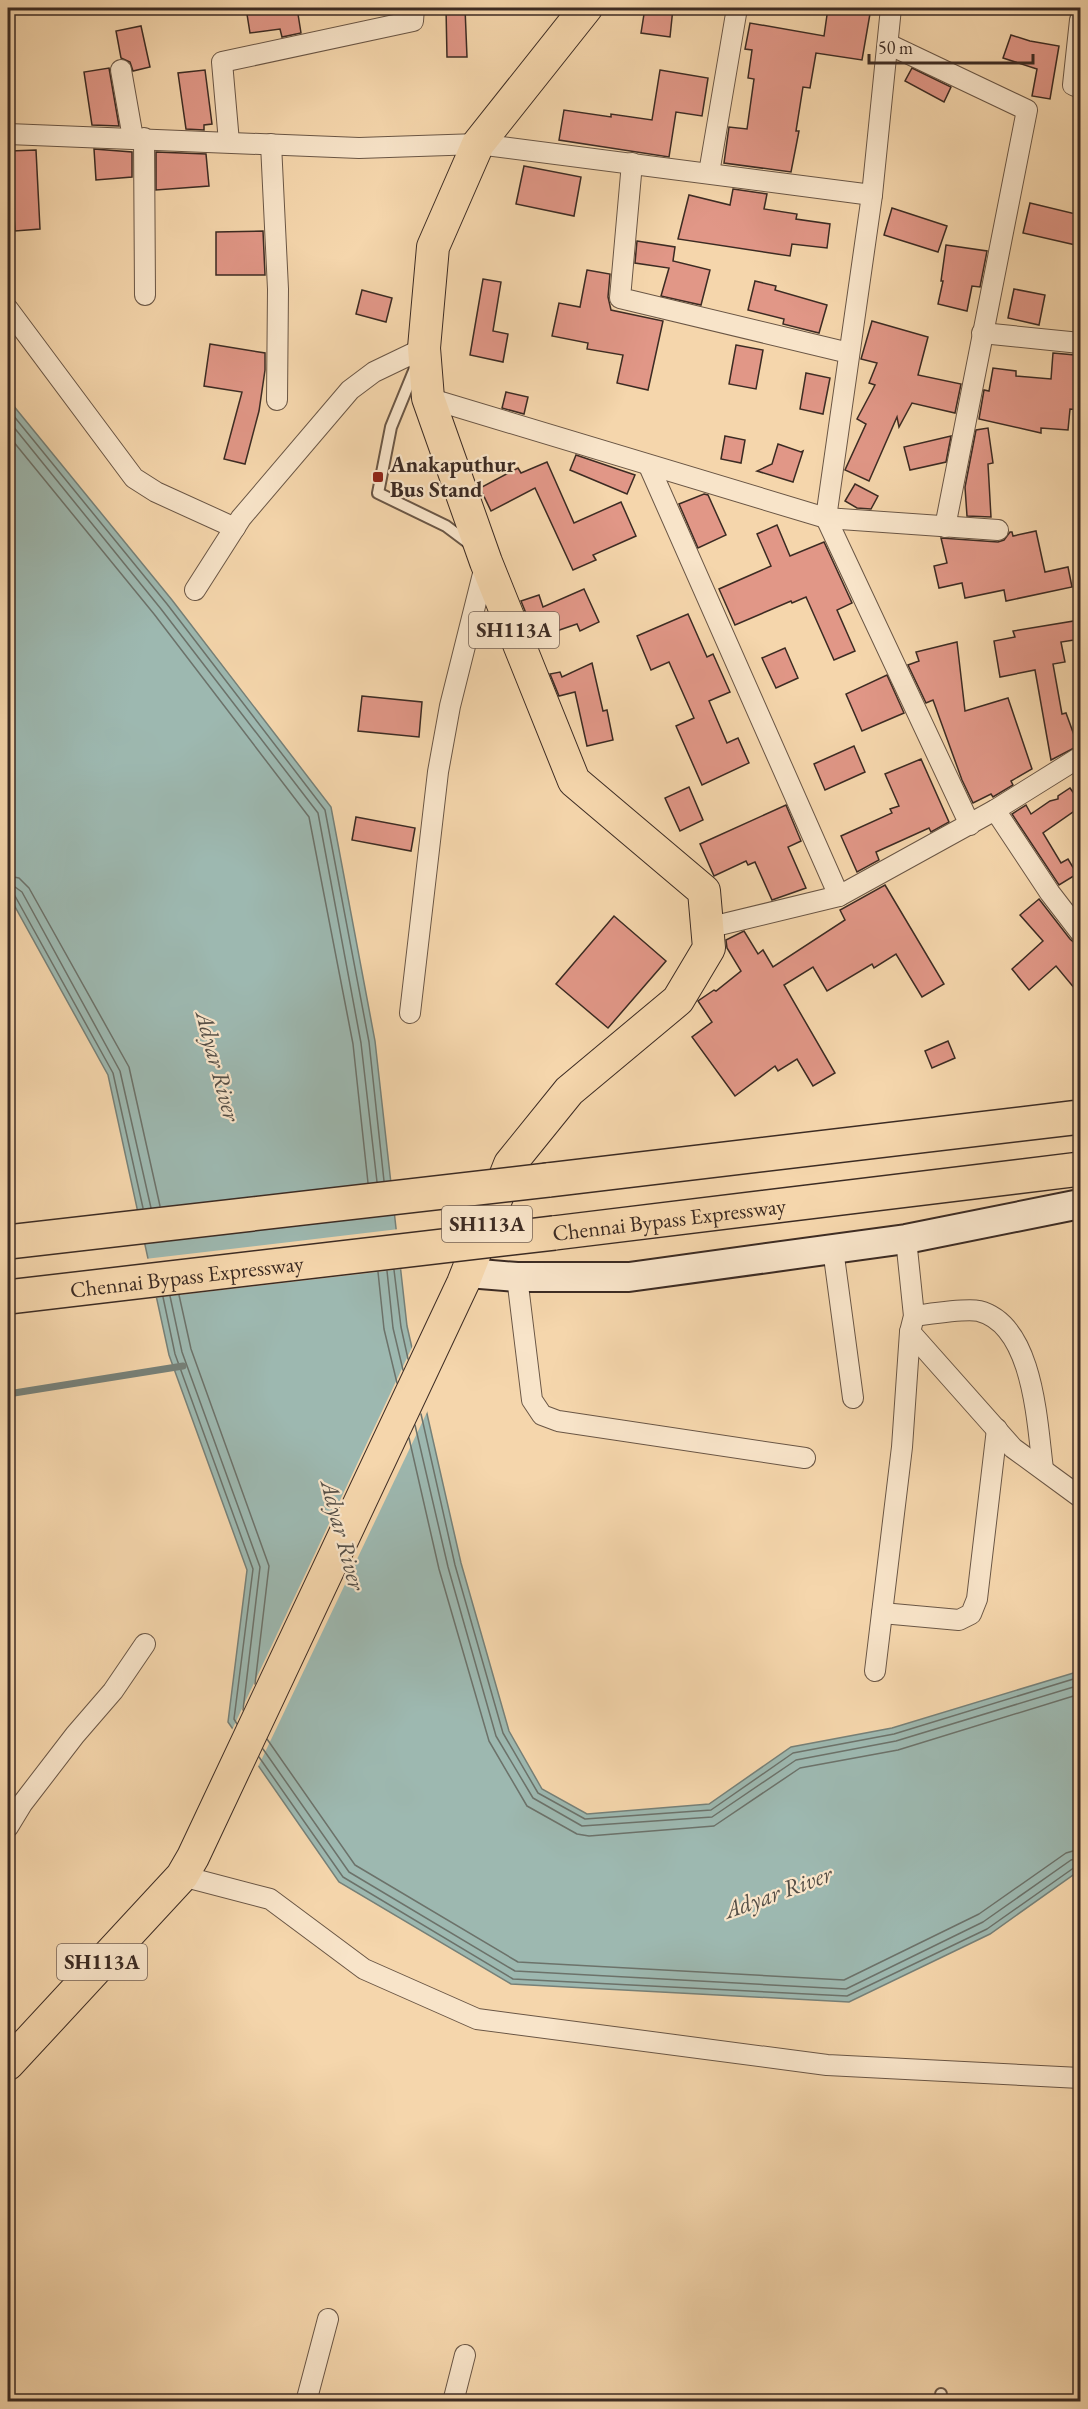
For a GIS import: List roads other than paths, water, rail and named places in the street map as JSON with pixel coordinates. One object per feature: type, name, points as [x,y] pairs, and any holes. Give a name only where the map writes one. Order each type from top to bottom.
[{"type":"highway","points":[[8,1242],[1080,1117]]},
{"type":"highway","name":"Chennai Bypass Expressway","points":[[8,1297],[1080,1169]]},
{"type":"main road","name":"SH113A","points":[[8,2064],[187,1867],[465,1278],[510,1164],[569,1091],[678,1000],[709,948],[704,891],[574,781],[485,558],[428,398],[423,348],[433,247],[478,144],[586,8]]},
{"type":"street","points":[[228,142],[222,62],[413,21],[414,8]]},
{"type":"street","points":[[709,173],[737,8]]},
{"type":"street","points":[[891,8],[872,195],[826,518],[970,825]]},
{"type":"street","points":[[1080,20],[1073,85],[1080,88]]},
{"type":"street","points":[[888,44],[1027,110],[945,527]]},
{"type":"street","points":[[121,70],[139,138],[145,295]]},
{"type":"street","points":[[8,134],[359,148],[478,144],[872,195]]},
{"type":"street","points":[[271,144],[278,289],[277,400]]},
{"type":"street","points":[[632,163],[620,298],[849,353]]},
{"type":"street","points":[[8,309],[134,478],[156,492],[236,528]]},
{"type":"street","points":[[982,333],[1080,343]]},
{"type":"street","points":[[195,590],[236,528],[350,390],[374,372],[423,348]]},
{"type":"street","points":[[428,398],[826,518],[998,530]]},
{"type":"street","points":[[649,466],[839,896]]},
{"type":"street","points":[[410,1012],[440,761],[450,705],[485,558]]},
{"type":"street","points":[[707,927],[839,896],[970,825],[1080,757]]},
{"type":"street","points":[[995,810],[1050,893],[1080,932]]},
{"type":"street","points":[[465,1278],[629,1277],[906,1239],[1080,1204]]},
{"type":"street","points":[[875,1671],[902,1447],[912,1324],[906,1239]]},
{"type":"street","points":[[833,1249],[853,1398]]},
{"type":"street","points":[[517,1276],[532,1400],[542,1415],[558,1421],[805,1458]]},
{"type":"street","points":[[912,1324],[977,1311],[993,1317],[1005,1326],[1022,1356],[1031,1381],[1042,1469]]},
{"type":"street","points":[[912,1324],[1013,1448],[1080,1497]]},
{"type":"street","points":[[882,1614],[958,1620],[971,1614],[977,1599],[997,1429]]},
{"type":"street","points":[[8,1827],[22,1804],[112,1691],[145,1644]]},
{"type":"street","points":[[187,1867],[270,1899],[364,1969],[477,2019],[827,2065],[1080,2078]]},
{"type":"street","points":[[306,2402],[328,2319]]},
{"type":"street","points":[[453,2402],[465,2355]]},
{"type":"lane","points":[[423,348],[391,426],[378,493],[446,526],[485,558]]},
{"type":"water","name":"Adyar River","points":[[8,399],[172,600],[331,807],[375,1041],[407,1326],[461,1563],[509,1731],[542,1789],[587,1814],[709,1804],[791,1747],[892,1728],[1080,1671],[1080,1870],[990,1934],[849,2002],[511,1984],[339,1882],[228,1722],[247,1570],[169,1355],[108,1075],[8,894]]},
{"type":"waterway","points":[[8,1394],[183,1366]]},
{"type":"place","name":"Anakaputhur Bus Stand","points":[[378,477]]}]
